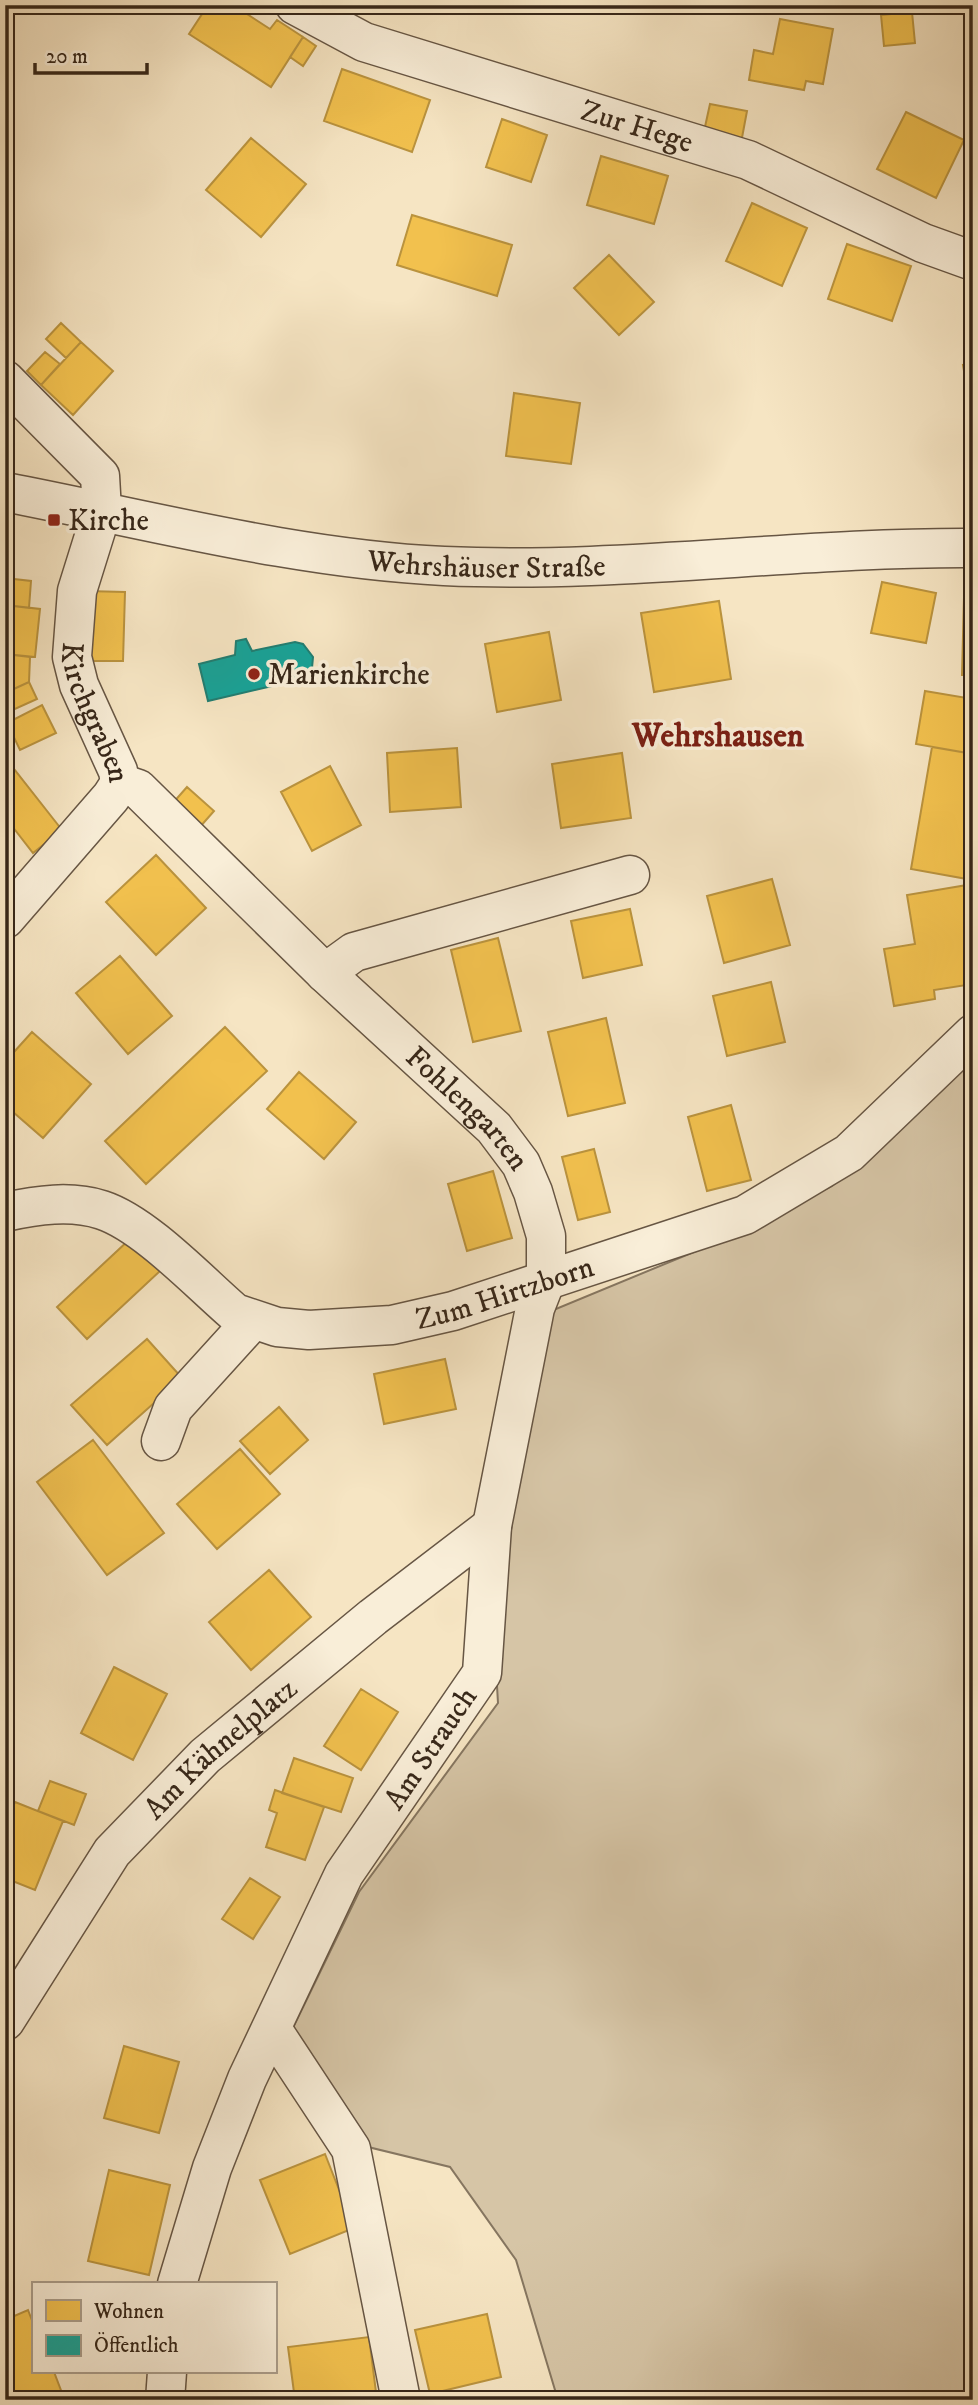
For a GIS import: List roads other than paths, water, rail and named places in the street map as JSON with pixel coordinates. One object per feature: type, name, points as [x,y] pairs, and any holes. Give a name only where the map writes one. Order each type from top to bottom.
[{"type":"street","name":"Zur Hege","points":[[295,5],[364,42],[748,160],[923,243],[973,261]]},
{"type":"street","points":[[5,380],[100,476],[102,510]]},
{"type":"street","name":"Wehrshäuser Straße","points":[[5,492],[348,557],[443,566],[528,568],[858,550],[973,548]]},
{"type":"street","name":"Kirchgraben","points":[[5,919],[111,797],[120,783],[118,771],[79,685],[72,657],[77,591],[102,510]]},
{"type":"street","name":"Fohlengarten","points":[[120,783],[138,789],[325,973],[494,1128],[521,1164],[533,1192],[546,1236],[546,1280]]},
{"type":"street","points":[[325,973],[354,952],[630,875]]},
{"type":"street","name":"Zum Hirtzborn","points":[[5,1212],[37,1205],[72,1205],[102,1210],[132,1224],[235,1313],[252,1321],[309,1330],[348,1330],[392,1325],[453,1311],[745,1214],[849,1153],[973,1034]]},
{"type":"street","name":"Am Strauch","points":[[178,2282],[212,2168],[247,2080],[344,1874],[482,1673],[492,1526],[535,1308],[546,1280]]},
{"type":"street","points":[[161,1441],[173,1408],[252,1321]]},
{"type":"street","name":"Am Kähnelplatz","points":[[5,2021],[111,1852],[205,1756],[373,1617],[492,1526]]},
{"type":"street","points":[[272,2029],[351,2149],[401,2400]]},
{"type":"street","points":[[165,2400],[167,2374]]},
{"type":"place","name":"Kirche","points":[[54,520]]},
{"type":"place","name":"Marienkirche","points":[[254,674]]},
{"type":"district","name":"Wehrshausen","points":[[718,734]]}]
